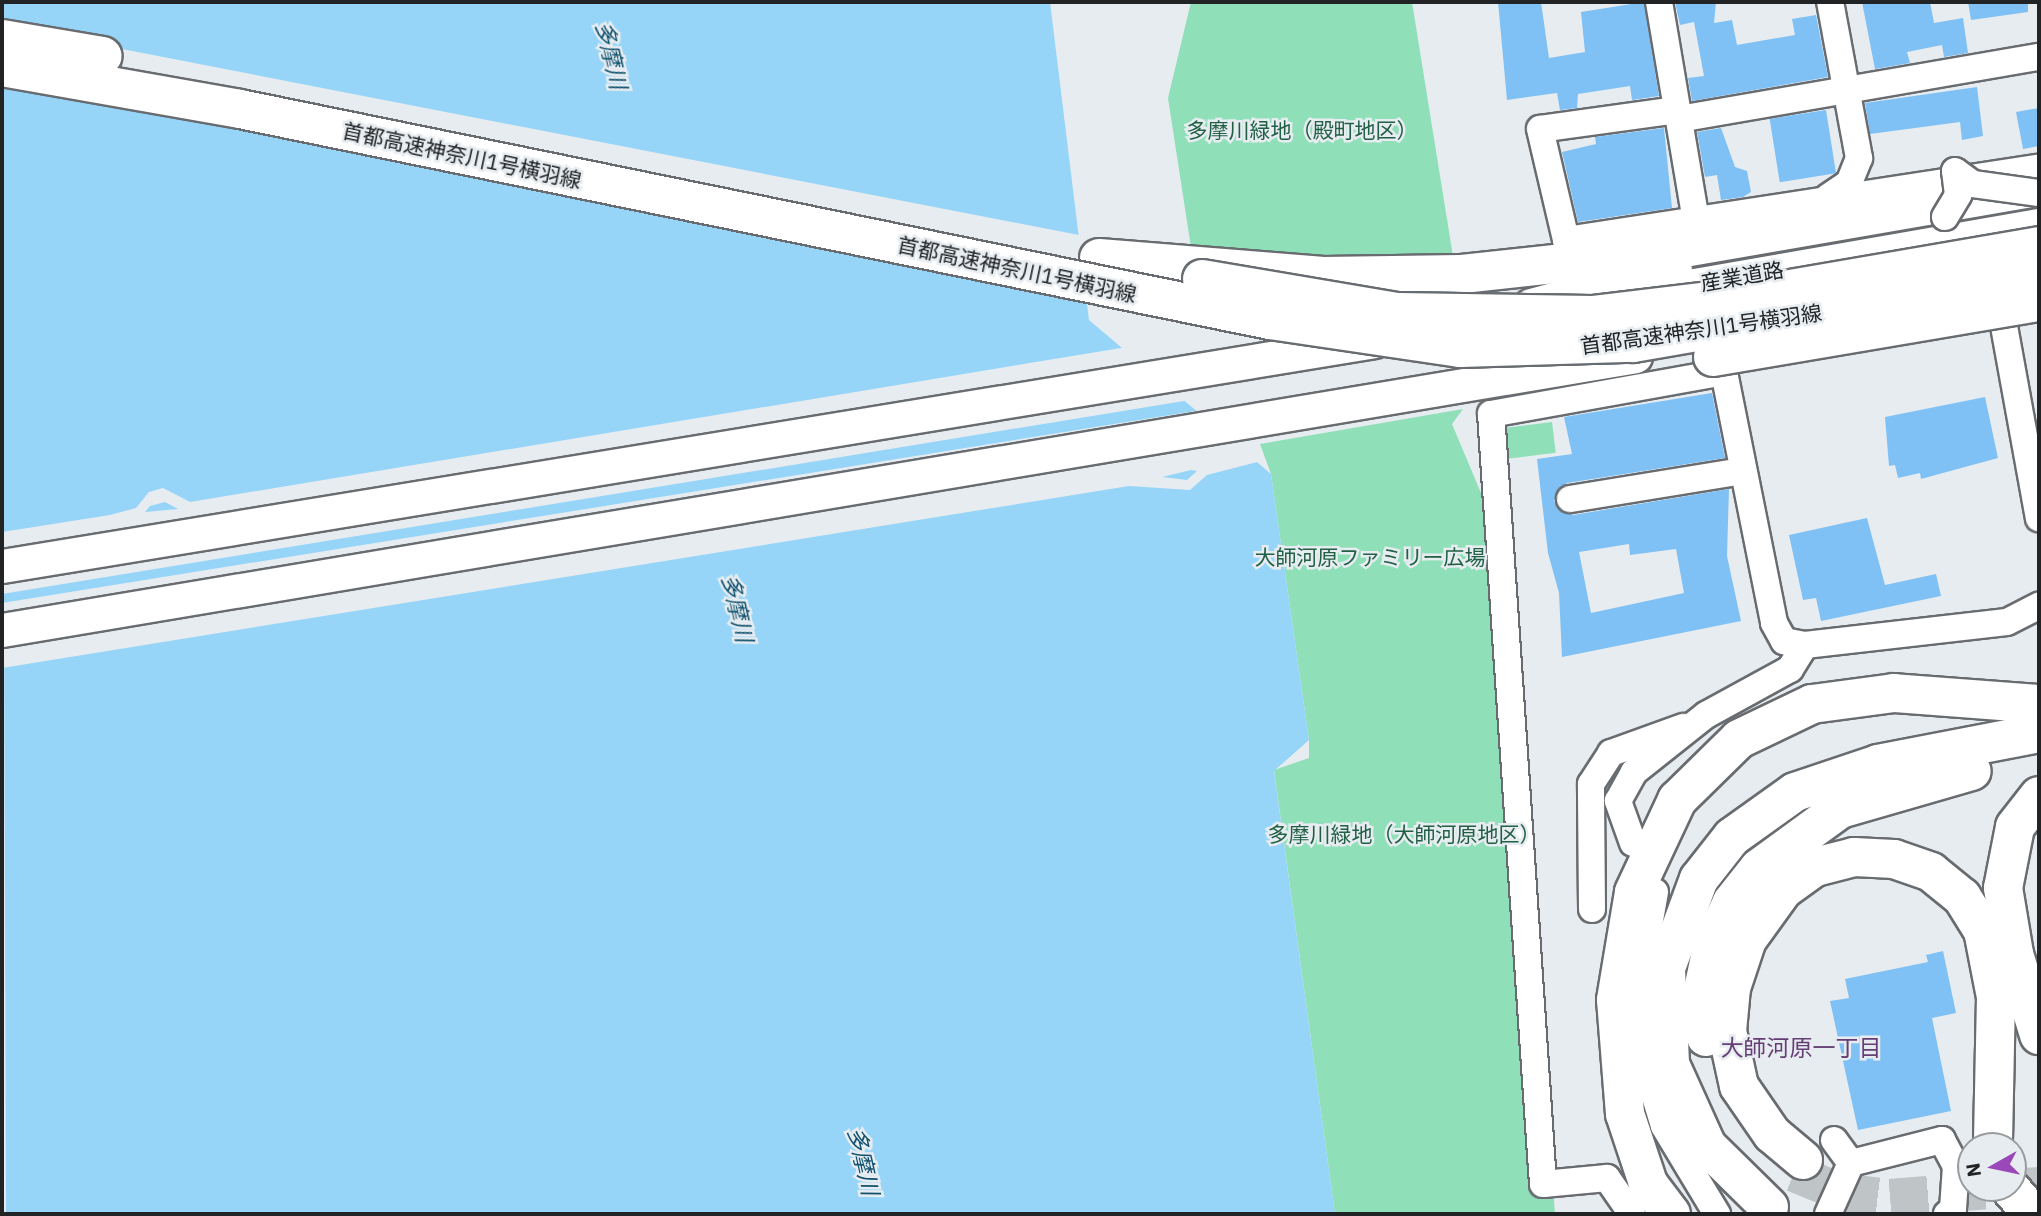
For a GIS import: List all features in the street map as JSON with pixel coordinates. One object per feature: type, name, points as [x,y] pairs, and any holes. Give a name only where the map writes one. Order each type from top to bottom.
[{"type":"highway","name":"首都高速神奈川1号横羽線","points":[[2,39],[1099,258],[1353,307],[1447,322],[1664,308],[2039,246]]},
{"type":"highway","name":"首都高速神奈川1号横羽線","points":[[2,67],[1347,334],[1460,348],[1587,348],[2039,274]]},
{"type":"highway","points":[[1099,258],[1309,275],[1427,276],[1655,253],[1841,209],[2039,187]]},
{"type":"highway","points":[[1447,322],[1526,309],[1696,263],[2039,200]]},
{"type":"highway","points":[[1347,334],[1483,363],[1616,368],[2039,302]]},
{"type":"highway","points":[[1671,1214],[1648,1183],[1625,1114],[1616,1000],[1634,892],[1676,800],[1739,739],[1812,704],[1894,693],[2039,704]]},
{"type":"highway","points":[[1769,1208],[1707,1146],[1671,1064],[1666,968],[1699,879],[1751,819],[1812,784],[1911,756],[2039,733]]},
{"type":"highway","points":[[1810,1158],[1742,1125],[1711,1061],[1703,990],[1713,943],[1732,902],[1777,851],[1839,809],[1935,778],[2039,759]]},
{"type":"highway","points":[[2039,796],[2015,827],[2003,888],[2014,954],[2039,1035]]},
{"type":"highway","points":[[1810,1158],[1772,1134],[1739,1086],[1727,1031],[1731,988],[1747,940],[1783,890],[1815,867],[1854,857],[1894,859],[1931,872],[1962,897],[1983,930],[1996,998],[1993,1132]]},
{"type":"main road","name":"産業道路","points":[[2,566],[2039,225]]},
{"type":"main road","points":[[2,630],[1451,387],[2039,284]]},
{"type":"street","points":[[1659,2],[1696,221]]},
{"type":"street","points":[[1830,2],[1849,91],[1857,172],[1841,209]]},
{"type":"street","points":[[2039,57],[1849,91],[1678,115],[1540,129],[1566,240],[1696,221],[1841,209],[2039,168]]},
{"type":"street","points":[[1945,217],[1958,195],[1955,171],[1972,184],[2039,193]]},
{"type":"street","points":[[1686,286],[1698,345],[1724,372],[1743,471],[1759,512],[1773,623],[1784,641],[1805,645],[2007,622],[2039,606]]},
{"type":"street","points":[[1997,290],[2039,518]]},
{"type":"street","points":[[1632,1214],[1606,1178],[1543,1185],[1491,414],[1724,372]]},
{"type":"street","points":[[1570,499],[1743,471]]},
{"type":"street","points":[[1592,909],[1591,784],[1611,753],[1695,723],[1790,669],[1805,645]]},
{"type":"street","points":[[1633,843],[1618,801],[1625,784],[1695,723]]},
{"type":"street","points":[[1655,892],[1640,976],[1642,1054],[1664,1126],[1717,1214]]},
{"type":"street","points":[[1810,1158],[1851,1163],[1942,1140],[1956,1166],[1953,1209],[1947,1214]]},
{"type":"street","points":[[1835,1213],[1851,1163]]},
{"type":"green space","name":"多摩川緑地（殿町地区）","points":[[1191,2],[1412,2],[1456,275],[1192,254],[1168,98]]},
{"type":"green space","name":"多摩川緑地（大師河原地区）","points":[[1463,409],[1452,424],[1502,543],[1555,1214],[1335,1214],[1274,770],[1309,758],[1309,740],[1271,474],[1260,444]]},
{"type":"green space","points":[[1552,422],[1556,453],[1489,461],[1485,430]]},
{"type":"water","name":"多摩川","points":[[2,2],[1050,2],[1089,320],[1271,474],[1309,740],[1274,771],[1335,1214],[6,1214]]},
{"type":"pier","points":[[91,43],[1084,236],[1090,296],[2,79]]},
{"type":"pier","points":[[1127,347],[1190,400],[2,594],[2,532],[110,515],[136,508],[149,492],[163,488],[190,502]],"holes":[[[165,502],[178,509],[145,512],[150,506]]]},
{"type":"pier","points":[[1201,410],[1261,461],[1207,475],[1190,490],[1129,486],[2,668],[2,603]],"holes":[[[1191,470],[1197,471],[1187,480],[1162,477]]]},
{"type":"building","points":[[1498,2],[1541,2],[1549,58],[1585,52],[1581,12],[1644,2],[1659,96],[1632,100],[1630,86],[1578,94],[1577,108],[1560,110],[1557,93],[1507,100]]},
{"type":"building","points":[[1675,2],[1716,2],[1714,23],[1732,20],[1737,45],[1795,35],[1792,19],[1816,15],[1828,77],[1692,101],[1688,78],[1704,76],[1694,22],[1680,25]]},
{"type":"building","points":[[1862,2],[1930,2],[1934,23],[1963,18],[1968,53],[1944,57],[1942,45],[1907,52],[1910,63],[1875,69]]},
{"type":"building","points":[[1968,2],[2028,2],[2028,12],[1971,20]]},
{"type":"building","points":[[1977,87],[1983,136],[1962,140],[1960,122],[1870,134],[1865,103]]},
{"type":"building","points":[[2039,108],[2039,146],[2023,149],[2016,112]]},
{"type":"building","points":[[1826,110],[1836,173],[1780,182],[1770,119]]},
{"type":"building","points":[[1664,128],[1672,208],[1578,222],[1562,152],[1596,144],[1595,137]]},
{"type":"building","points":[[1721,128],[1735,167],[1747,171],[1751,192],[1743,197],[1721,200],[1717,175],[1705,177],[1697,132]]},
{"type":"building","points":[[1712,393],[1725,458],[1567,483],[1554,501],[1573,515],[1729,489],[1727,556],[1741,621],[1562,657],[1559,593],[1548,553],[1537,459],[1572,454],[1564,417]],"holes":[[[1629,544],[1630,555],[1676,549],[1684,593],[1591,613],[1579,552]]]},
{"type":"building","points":[[1985,397],[1998,458],[1921,479],[1920,473],[1898,478],[1895,465],[1889,466],[1885,417]]},
{"type":"building","points":[[1867,518],[1885,585],[1936,574],[1941,596],[1821,621],[1816,598],[1803,600],[1789,535]]},
{"type":"building","points":[[1943,951],[1956,1013],[1932,1018],[1951,1111],[1858,1130],[1830,1001],[1849,998],[1845,979],[1928,962],[1926,955]]},
{"type":"tunnel","points":[[1794,1173],[1840,1192],[1890,1198],[2039,1186]]},
{"type":"district","name":"大師河原一丁目","points":[[1801,1047]]},
{"type":"park label","name":"大師河原ファミリー広場","points":[[1370,557]]}]
